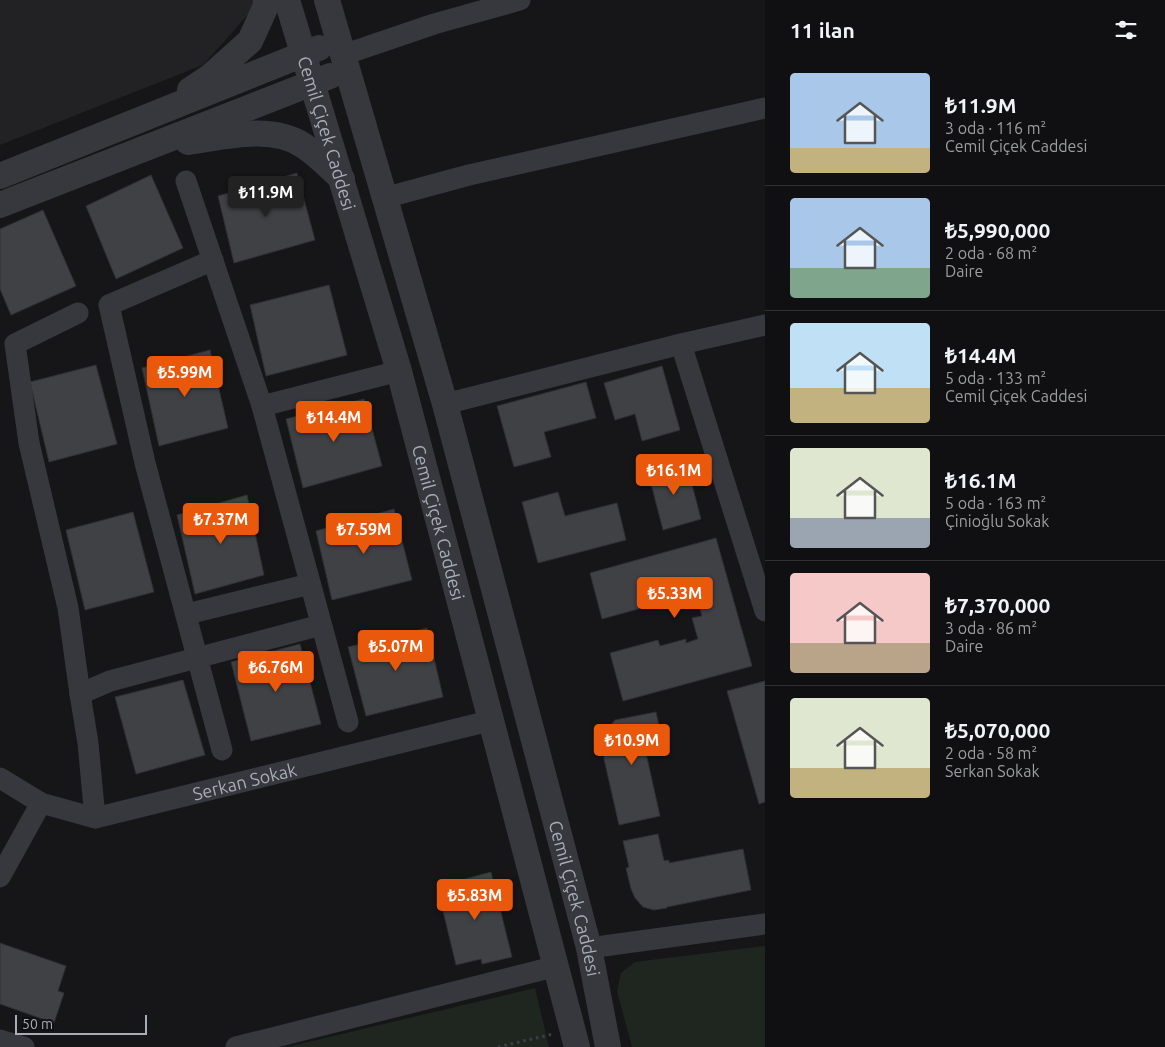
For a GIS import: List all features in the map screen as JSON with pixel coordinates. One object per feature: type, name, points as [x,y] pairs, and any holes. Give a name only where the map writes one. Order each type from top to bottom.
[{"type":"street","points":[[152,116],[211,76],[250,42],[266,0]]},
{"type":"street","name":"Cemil Çiçek Caddesi","points":[[287,0],[399,371],[575,1038]]},
{"type":"street","name":"Cemil Çiçek Caddesi","points":[[328,0],[445,404],[589,948],[608,1047]]},
{"type":"street","points":[[0,176],[303,56],[343,55],[434,24],[520,0]]},
{"type":"street","points":[[0,205],[313,82],[343,55]]},
{"type":"street","points":[[384,198],[469,175],[765,108]]},
{"type":"street","points":[[142,149],[252,132],[278,135],[303,145],[342,178]]},
{"type":"street","points":[[186,181],[262,406],[320,625],[348,722]]},
{"type":"street","points":[[213,260],[109,305],[145,463],[222,750]]},
{"type":"street","points":[[78,313],[15,344],[29,443],[68,608],[88,743],[94,818]]},
{"type":"street","points":[[445,404],[681,344],[765,325]]},
{"type":"street","points":[[681,344],[765,611]]},
{"type":"street","points":[[262,406],[399,371]]},
{"type":"street","points":[[187,614],[310,584]]},
{"type":"street","points":[[80,694],[110,681],[320,625]]},
{"type":"street","name":"Serkan Sokak","points":[[0,778],[41,803],[94,818],[492,720]]},
{"type":"street","points":[[0,878],[41,803]]},
{"type":"street","points":[[589,948],[765,924]]},
{"type":"street","points":[[236,1047],[557,966]]},
{"type":"street","points":[[0,1040],[24,1047]]},
{"type":"path","points":[[498,1047],[575,1038]]},
{"type":"shaded area","points":[[0,0],[253,0],[252,10],[203,65],[0,145]]},
{"type":"shaded area","points":[[765,946],[765,1047],[632,1047],[617,991],[621,973],[635,962]]},
{"type":"shaded area","points":[[535,988],[549,1047],[287,1047]]},
{"type":"building","points":[[297,173],[315,240],[234,263],[218,196]]},
{"type":"building","points":[[151,175],[183,248],[116,279],[86,206]]},
{"type":"building","points":[[43,210],[76,286],[11,315],[0,289],[0,229]]},
{"type":"building","points":[[329,285],[347,355],[266,376],[250,305]]},
{"type":"building","points":[[210,350],[228,428],[159,446],[142,368]]},
{"type":"building","points":[[96,365],[117,444],[49,462],[30,382]]},
{"type":"building","points":[[662,366],[680,430],[642,441],[635,414],[615,420],[604,383]]},
{"type":"building","points":[[586,382],[596,418],[544,432],[551,457],[514,467],[497,406]]},
{"type":"building","points":[[364,399],[382,466],[303,488],[286,419]]},
{"type":"building","points":[[686,462],[701,519],[663,530],[648,472]]},
{"type":"building","points":[[558,492],[565,516],[617,503],[626,540],[538,563],[522,502]]},
{"type":"building","points":[[247,495],[264,575],[195,594],[177,515]]},
{"type":"building","points":[[394,509],[412,580],[332,600],[316,531]]},
{"type":"building","points":[[133,512],[154,592],[85,610],[66,530]]},
{"type":"building","points":[[716,538],[752,666],[623,701],[610,653],[658,640],[660,646],[686,639],[686,643],[698,639],[692,618],[702,616],[699,606],[690,608],[684,584],[670,588],[671,593],[648,600],[649,606],[602,619],[590,573]]},
{"type":"building","points":[[427,628],[443,697],[366,716],[348,647]]},
{"type":"building","points":[[300,644],[321,724],[251,741],[231,662]]},
{"type":"building","points":[[183,680],[205,755],[136,774],[115,697]]},
{"type":"building","points":[[765,681],[765,802],[759,804],[727,691]]},
{"type":"building","points":[[656,712],[664,749],[646,753],[660,816],[619,825],[604,759],[603,735],[615,720]]},
{"type":"building","points":[[658,834],[664,861],[669,860],[669,863],[743,849],[751,890],[667,908],[654,910],[643,907],[635,898],[631,889],[626,868],[629,867],[623,841]]},
{"type":"building","points":[[491,872],[512,957],[482,964],[481,959],[456,965],[438,890],[466,883],[465,879]]},
{"type":"building","points":[[0,943],[66,966],[58,991],[64,993],[54,1023],[0,1004]]}]
